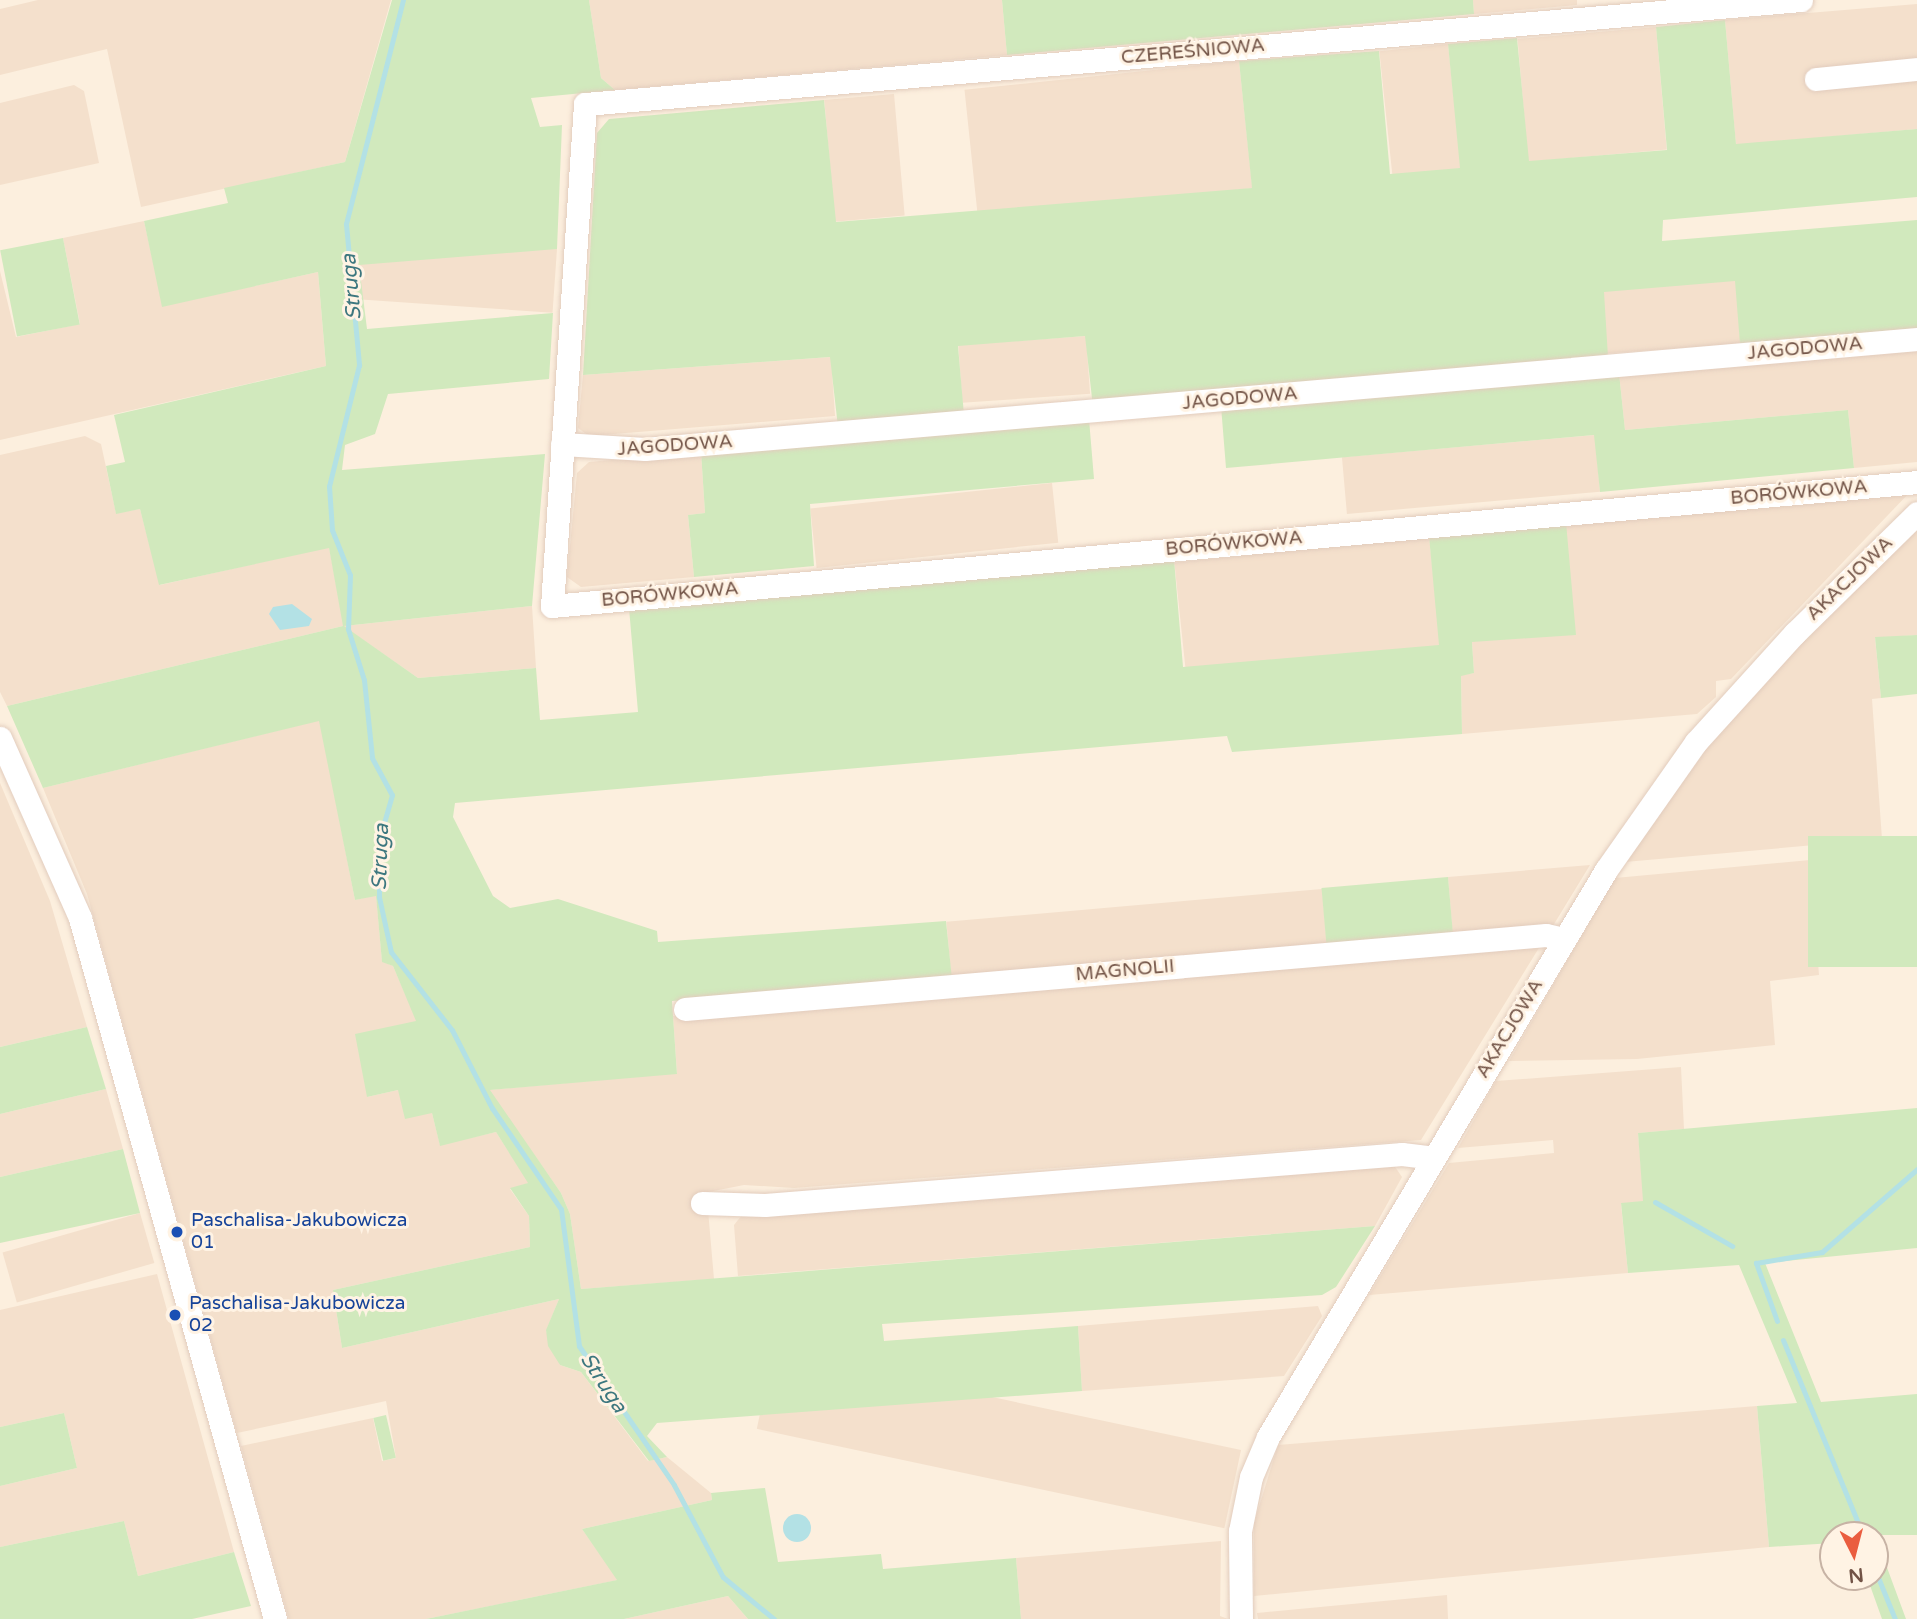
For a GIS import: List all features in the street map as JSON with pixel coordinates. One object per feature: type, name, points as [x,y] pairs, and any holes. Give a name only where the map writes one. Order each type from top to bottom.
[{"type":"street","name":"CZEREŚNIOWA","points":[[562,444],[585,104],[1801,0]]},
{"type":"street","points":[[1816,79],[1917,69]]},
{"type":"street","name":"JAGODOWA","points":[[562,444],[607,451],[659,448],[1917,339]]},
{"type":"street","name":"BORÓWKOWA","points":[[562,444],[552,606],[1917,482]]},
{"type":"street","name":"AKACJOWA","points":[[1241,1619],[1240,1531],[1259,1456],[1564,939],[1696,742],[1787,641],[1917,513]]},
{"type":"street","points":[[0,738],[80,918],[275,1619]]},
{"type":"street","name":"MAGNOLII","points":[[685,1009],[1546,935],[1564,939]]},
{"type":"street","points":[[702,1203],[765,1205],[1402,1154],[1433,1158]]},
{"type":"shaded area","points":[[38,0],[391,0],[345,162],[141,207],[107,49],[0,75],[0,9]]},
{"type":"shaded area","points":[[589,0],[1002,0],[1007,55],[615,90],[601,78]]},
{"type":"shaded area","points":[[1473,0],[1577,0],[1577,5],[1474,14]]},
{"type":"shaded area","points":[[1917,4],[1917,63],[1805,74],[1806,84],[1917,74],[1917,129],[1736,145],[1725,20]]},
{"type":"shaded area","points":[[1656,27],[1667,150],[1528,162],[1518,39]]},
{"type":"shaded area","points":[[1448,44],[1461,168],[1392,176],[1379,51]]},
{"type":"shaded area","points":[[1239,61],[1252,188],[978,217],[965,90]]},
{"type":"shaded area","points":[[74,85],[84,91],[99,163],[0,185],[0,103]]},
{"type":"shaded area","points":[[894,94],[905,216],[835,222],[824,100]]},
{"type":"shaded area","points":[[144,221],[163,306],[318,272],[326,366],[0,440],[0,271],[16,337],[80,324],[63,238]]},
{"type":"shaded area","points":[[358,235],[557,249],[553,313],[354,299]]},
{"type":"shaded area","points":[[1736,280],[1740,344],[1607,353],[1602,289]]},
{"type":"shaded area","points":[[1086,336],[1090,394],[962,403],[958,345]]},
{"type":"shaded area","points":[[1917,344],[1917,462],[1854,468],[1848,410],[1625,430],[1619,373]]},
{"type":"shaded area","points":[[831,357],[835,416],[589,436],[578,428],[583,375]]},
{"type":"shaded area","points":[[1595,435],[1600,492],[1347,514],[1342,457]]},
{"type":"shaded area","points":[[85,436],[101,444],[116,513],[140,509],[160,585],[329,547],[344,626],[532,606],[536,668],[418,678],[343,626],[7,706],[0,692],[0,455]]},
{"type":"shaded area","points":[[701,452],[705,513],[688,515],[694,577],[581,587],[567,577],[577,473],[589,462]]},
{"type":"shaded area","points":[[1052,483],[1058,543],[817,568],[810,508]]},
{"type":"shaded area","points":[[1911,491],[1731,679],[1716,681],[1716,697],[1697,714],[1462,734],[1461,675],[1474,673],[1472,642],[1566,522]]},
{"type":"shaded area","points":[[1917,528],[1917,635],[1875,638],[1881,698],[1872,699],[1882,839],[1625,862],[1734,711]]},
{"type":"shaded area","points":[[1429,536],[1440,645],[1186,672],[1174,563]]},
{"type":"shaded area","points":[[320,720],[355,900],[376,895],[382,961],[393,966],[417,1021],[367,1097],[398,1090],[432,1113],[440,1145],[496,1132],[529,1183],[510,1189],[529,1216],[530,1247],[333,1290],[342,1348],[559,1299],[546,1331],[560,1365],[581,1372],[648,1461],[667,1457],[711,1493],[712,1500],[582,1529],[618,1580],[426,1619],[289,1619],[241,1446],[373,1418],[382,1461],[396,1458],[386,1401],[237,1433],[87,894],[43,788]]},
{"type":"shaded area","points":[[0,783],[50,901],[87,1027],[0,1047]]},
{"type":"shaded area","points":[[1810,860],[1819,975],[1770,981],[1775,1045],[1637,1059],[1509,1061],[1615,878]]},
{"type":"shaded area","points":[[1590,865],[1551,929],[1453,937],[1448,877]]},
{"type":"shaded area","points":[[1322,889],[1327,947],[951,980],[946,922]]},
{"type":"shaded area","points":[[1542,943],[1421,1140],[794,1188],[744,1185],[693,1195],[694,1206],[708,1210],[714,1279],[581,1289],[570,1214],[561,1193],[489,1090],[677,1073],[673,1016]]},
{"type":"shaded area","points":[[1681,1067],[1684,1129],[1638,1133],[1644,1202],[1621,1204],[1628,1273],[1369,1295],[1449,1163],[1554,1153],[1553,1140],[1458,1148],[1496,1081]]},
{"type":"shaded area","points":[[106,1089],[123,1149],[0,1177],[0,1114]]},
{"type":"shaded area","points":[[1393,1164],[1402,1177],[1375,1226],[738,1276],[734,1225],[742,1215]]},
{"type":"shaded area","points":[[140,1213],[154,1263],[17,1302],[3,1252]]},
{"type":"shaded area","points":[[157,1274],[234,1552],[138,1576],[124,1521],[0,1547],[0,1486],[77,1468],[64,1413],[0,1427],[0,1310]]},
{"type":"shaded area","points":[[1318,1306],[1322,1316],[1284,1376],[1082,1391],[1078,1326]]},
{"type":"shaded area","points":[[773,1351],[1241,1450],[1224,1528],[757,1429]]},
{"type":"shaded area","points":[[1757,1406],[1769,1547],[1254,1596],[1254,1523],[1278,1445]]},
{"type":"shaded area","points":[[1221,1541],[1220,1616],[1228,1619],[1021,1619],[1016,1558]]},
{"type":"shaded area","points":[[1447,1595],[1448,1619],[1258,1619],[1257,1613]]},
{"type":"shaded area","points":[[728,1596],[748,1619],[624,1619]]},
{"type":"green space","points":[[392,0],[589,0],[601,78],[615,90],[531,98],[540,127],[562,125],[557,249],[359,265],[367,329],[553,313],[549,379],[388,394],[375,434],[345,445],[342,470],[545,454],[532,606],[344,626],[418,678],[536,668],[540,720],[638,712],[629,608],[1174,559],[1183,667],[1439,645],[1429,536],[1566,522],[1576,635],[1472,642],[1474,673],[1461,676],[1462,734],[1232,752],[1227,736],[455,803],[453,817],[493,896],[510,908],[558,899],[657,931],[658,942],[946,921],[952,979],[672,1001],[677,1074],[490,1090],[561,1193],[570,1214],[581,1289],[1375,1226],[1336,1287],[1322,1295],[882,1324],[884,1341],[1078,1326],[1082,1391],[657,1423],[647,1436],[667,1457],[649,1461],[581,1372],[560,1365],[548,1346],[546,1330],[559,1299],[342,1348],[333,1290],[530,1247],[529,1216],[510,1188],[528,1183],[496,1132],[440,1146],[432,1113],[405,1119],[398,1090],[367,1097],[355,1034],[416,1021],[393,966],[382,962],[376,896],[355,900],[319,721],[43,788],[7,706],[343,626],[329,548],[159,585],[140,509],[116,514],[106,466],[125,462],[114,415],[326,366],[318,272],[162,307],[144,221],[228,203],[224,188],[345,162]]},
{"type":"green space","points":[[1002,0],[1473,0],[1474,14],[1007,55]]},
{"type":"green space","points":[[1725,20],[1736,144],[1917,129],[1917,197],[1663,220],[1662,241],[1917,220],[1917,328],[1740,344],[1735,281],[1604,292],[1608,357],[1093,407],[1085,336],[958,346],[964,415],[838,427],[830,357],[583,375],[597,133],[609,119],[824,100],[836,222],[1252,188],[1239,61],[1379,51],[1390,174],[1460,168],[1448,44],[1517,38],[1529,161],[1667,150],[1656,27]]},
{"type":"green space","points":[[63,238],[80,324],[17,337],[0,250]]},
{"type":"green space","points":[[1619,373],[1625,430],[1848,410],[1854,468],[1600,492],[1594,435],[1226,468],[1221,406]]},
{"type":"green space","points":[[1089,419],[1094,479],[810,504],[814,566],[694,577],[688,515],[705,513],[701,452]]},
{"type":"green space","points":[[1917,635],[1917,694],[1881,698],[1875,637]]},
{"type":"green space","points":[[1808,836],[1917,836],[1917,967],[1808,967]]},
{"type":"green space","points":[[1448,877],[1453,937],[1327,948],[1321,888]]},
{"type":"green space","points":[[87,1027],[106,1089],[0,1114],[0,1047]]},
{"type":"green space","points":[[1917,1108],[1917,1248],[1765,1263],[1821,1402],[1917,1394],[1917,1535],[1889,1535],[1889,1521],[1819,1521],[1819,1544],[1769,1547],[1757,1406],[1797,1403],[1739,1265],[1628,1273],[1621,1203],[1643,1201],[1638,1133]]},
{"type":"green space","points":[[123,1149],[140,1213],[0,1243],[0,1177]]},
{"type":"green space","points":[[64,1413],[77,1468],[0,1486],[0,1427]]},
{"type":"green space","points":[[386,1415],[396,1458],[383,1461],[373,1418]]},
{"type":"green space","points":[[765,1488],[778,1562],[881,1554],[883,1569],[1016,1558],[1021,1619],[748,1619],[728,1596],[624,1619],[426,1619],[617,1580],[582,1529],[712,1500],[711,1493]]},
{"type":"green space","points":[[124,1521],[138,1576],[234,1552],[251,1606],[192,1619],[0,1619],[0,1547]]},
{"type":"green space","points":[[1889,1573],[1906,1619],[1882,1619],[1872,1591],[1889,1591]]},
{"type":"water","points":[[292,604],[312,619],[309,626],[280,630],[269,614],[273,607]]},
{"type":"water","points":[[797,1514],[807,1518],[811,1528],[807,1538],[797,1542],[787,1538],[783,1528],[787,1518]]},
{"type":"waterway","name":"Struga","points":[[403,0],[346,224],[359,365],[329,486],[332,530],[350,575],[348,629],[364,680],[372,758],[392,795],[379,840],[379,897],[391,952],[452,1030],[492,1108],[561,1209],[579,1346],[674,1485],[723,1577],[774,1619]]},
{"type":"waterway","points":[[1777,1321],[1756,1263],[1822,1252],[1917,1169]]},
{"type":"waterway","points":[[1655,1202],[1732,1246]]},
{"type":"waterway","points":[[1783,1340],[1857,1521]]},
{"type":"waterway","points":[[1884,1591],[1895,1619]]},
{"type":"place","name":"Paschalisa-Jakubowicza 01","points":[[177,1232]]},
{"type":"place","name":"Paschalisa-Jakubowicza 02","points":[[175,1315]]}]
